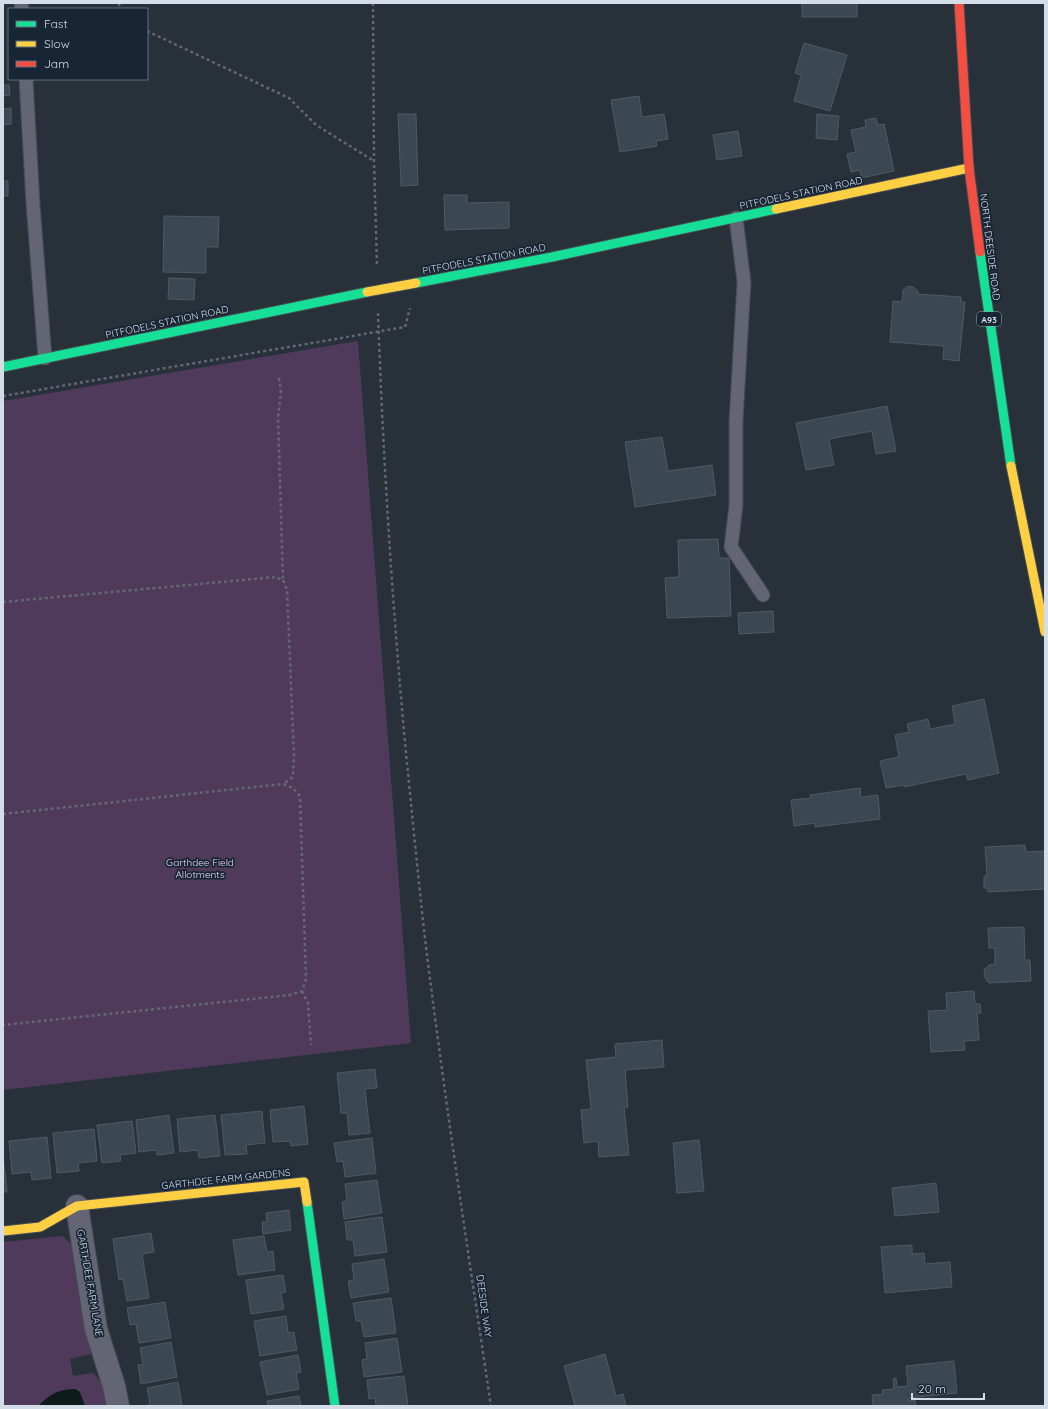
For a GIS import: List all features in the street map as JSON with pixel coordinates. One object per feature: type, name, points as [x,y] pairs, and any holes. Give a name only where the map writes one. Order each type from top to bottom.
[{"type":"street","name":"NORTH DEESIDE ROAD","points":[[958,3],[969,168],[987,308],[1013,479],[1045,632]]},
{"type":"street","name":"PITFODELS STATION ROAD","points":[[3,367],[367,292],[552,258],[969,168]]},
{"type":"street","name":"GARTHDEE FARM GARDENS","points":[[3,1231],[40,1227],[77,1206],[304,1182],[334,1406]]},
{"type":"street","name":"GARTHDEE FARM LANE","points":[[77,1206],[96,1329],[114,1386],[118,1406]]},
{"type":"lane","points":[[26,80],[33,204],[46,358]]},
{"type":"lane","points":[[736,218],[744,282],[736,421],[736,505],[731,547],[764,595]]},
{"type":"path","points":[[372,3],[377,269]]},
{"type":"path","points":[[148,32],[289,98],[316,125],[374,161]]},
{"type":"path","points":[[3,396],[405,327],[416,283]]},
{"type":"path","name":"DEESIDE WAY","points":[[378,309],[390,544],[415,852],[426,947],[491,1406]]},
{"type":"path","points":[[279,378],[281,392],[278,417],[283,580],[287,590],[294,757],[293,777],[283,784]]},
{"type":"path","points":[[3,602],[274,577],[283,580]]},
{"type":"path","points":[[3,814],[283,784],[293,788],[300,796],[306,979],[302,991],[308,1003],[311,1045]]},
{"type":"path","points":[[3,1025],[290,995],[302,991]]},
{"type":"green space","name":"Garthdee Field Allotments","points":[[358,341],[411,1043],[3,1090],[3,401]]},
{"type":"green space","points":[[62,1236],[75,1247],[91,1354],[70,1359],[73,1376],[93,1373],[106,1387],[110,1406],[3,1406],[3,1242]]},
{"type":"shaded area","points":[[75,1389],[80,1392],[85,1406],[40,1406],[44,1400],[56,1393],[64,1390]]},
{"type":"building","points":[[802,3],[857,3],[857,17],[802,17]]},
{"type":"building","points":[[804,43],[847,55],[830,111],[794,101],[801,75],[795,73]]},
{"type":"building","points":[[3,85],[9,85],[10,95],[3,96]]},
{"type":"building","points":[[639,96],[642,117],[664,114],[668,139],[656,141],[657,146],[620,152],[611,100]]},
{"type":"building","points":[[11,108],[11,124],[3,125],[3,109]]},
{"type":"building","points":[[398,114],[416,114],[418,185],[401,186]]},
{"type":"building","points":[[817,114],[839,116],[837,140],[816,138]]},
{"type":"building","points":[[876,118],[878,125],[884,124],[894,171],[861,178],[860,170],[851,172],[847,154],[856,152],[851,130],[866,127],[865,120]]},
{"type":"building","points":[[738,131],[742,156],[717,160],[713,135]]},
{"type":"building","points":[[3,181],[8,181],[8,196],[3,196]]},
{"type":"building","points":[[444,195],[467,195],[467,203],[509,202],[509,228],[445,230]]},
{"type":"building","points":[[164,216],[219,217],[218,247],[206,247],[206,273],[163,272]]},
{"type":"building","points":[[169,278],[195,279],[194,300],[168,299]]},
{"type":"building","points":[[908,286],[913,287],[918,291],[918,294],[961,297],[961,302],[965,302],[959,361],[943,359],[944,346],[890,342],[893,301],[902,302],[903,290]]},
{"type":"building","points":[[887,406],[896,451],[876,454],[872,431],[829,439],[834,465],[806,470],[796,423]]},
{"type":"building","points":[[662,437],[668,471],[712,465],[716,495],[635,507],[625,442]]},
{"type":"building","points":[[718,539],[719,558],[729,558],[731,616],[667,618],[665,578],[679,577],[678,540]]},
{"type":"building","points":[[773,611],[774,632],[739,634],[738,613]]},
{"type":"building","points":[[984,699],[999,773],[968,780],[966,774],[904,787],[904,785],[886,788],[880,761],[899,757],[895,735],[909,732],[907,724],[928,719],[930,729],[955,724],[952,706]]},
{"type":"building","points":[[860,788],[861,797],[878,795],[880,819],[815,827],[815,823],[794,826],[791,800],[811,798],[810,795]]},
{"type":"building","points":[[1025,845],[1026,852],[1045,851],[1045,889],[988,892],[987,888],[984,888],[984,876],[987,876],[985,847]]},
{"type":"building","points":[[1024,927],[1025,960],[1030,960],[1031,981],[989,983],[985,978],[984,970],[989,965],[995,964],[995,948],[989,948],[988,928]]},
{"type":"building","points":[[974,991],[975,1004],[980,1004],[981,1013],[977,1013],[979,1040],[964,1041],[965,1050],[931,1052],[928,1011],[947,1010],[946,993]]},
{"type":"building","points":[[662,1040],[664,1067],[625,1070],[628,1107],[624,1107],[629,1155],[599,1157],[598,1141],[584,1143],[581,1110],[591,1109],[586,1060],[616,1057],[615,1044]]},
{"type":"building","points":[[375,1069],[377,1088],[365,1089],[370,1133],[349,1135],[347,1113],[341,1113],[337,1073]]},
{"type":"building","points":[[304,1106],[308,1144],[291,1146],[290,1141],[273,1142],[270,1110]]},
{"type":"building","points":[[262,1111],[265,1143],[246,1145],[247,1154],[225,1155],[221,1115]]},
{"type":"building","points":[[169,1115],[174,1153],[157,1155],[156,1150],[139,1152],[136,1120]]},
{"type":"building","points":[[215,1115],[220,1156],[199,1158],[198,1150],[180,1152],[177,1119]]},
{"type":"building","points":[[132,1121],[136,1153],[120,1155],[121,1161],[102,1163],[97,1125]]},
{"type":"building","points":[[94,1129],[97,1161],[78,1163],[79,1171],[57,1173],[53,1133]]},
{"type":"building","points":[[47,1137],[51,1178],[32,1180],[31,1172],[12,1174],[9,1141]]},
{"type":"building","points":[[372,1138],[376,1173],[345,1177],[343,1161],[337,1162],[334,1143]]},
{"type":"building","points":[[699,1140],[704,1191],[677,1193],[673,1143]]},
{"type":"building","points":[[3,1154],[7,1192],[3,1192]]},
{"type":"building","points":[[377,1180],[382,1213],[344,1219],[342,1202],[347,1201],[345,1184]]},
{"type":"building","points":[[936,1183],[939,1212],[895,1216],[892,1188]]},
{"type":"building","points":[[289,1210],[291,1230],[263,1234],[262,1222],[267,1222],[266,1213]]},
{"type":"building","points":[[382,1217],[387,1252],[355,1256],[353,1240],[347,1240],[345,1222]]},
{"type":"building","points":[[151,1233],[154,1252],[142,1254],[149,1298],[127,1301],[123,1279],[119,1280],[113,1239]]},
{"type":"building","points":[[264,1236],[267,1252],[273,1251],[275,1270],[238,1275],[233,1240]]},
{"type":"building","points":[[912,1245],[912,1254],[924,1253],[925,1264],[950,1262],[952,1287],[885,1293],[881,1247]]},
{"type":"building","points":[[384,1259],[389,1292],[351,1298],[348,1281],[354,1280],[352,1264]]},
{"type":"building","points":[[283,1275],[286,1292],[281,1293],[284,1309],[251,1314],[246,1280]]},
{"type":"building","points":[[391,1298],[396,1333],[364,1337],[361,1321],[356,1321],[353,1303]]},
{"type":"building","points":[[165,1302],[171,1338],[139,1343],[136,1324],[130,1325],[127,1308]]},
{"type":"building","points":[[286,1316],[288,1333],[294,1332],[297,1350],[260,1356],[254,1321]]},
{"type":"building","points":[[397,1338],[402,1372],[364,1377],[362,1360],[367,1359],[365,1343]]},
{"type":"building","points":[[171,1342],[177,1377],[141,1384],[138,1365],[143,1364],[140,1348]]},
{"type":"building","points":[[605,1354],[616,1396],[623,1394],[626,1406],[575,1406],[564,1366]]},
{"type":"building","points":[[298,1355],[301,1372],[296,1373],[299,1389],[267,1395],[260,1362]]},
{"type":"building","points":[[954,1361],[957,1393],[909,1398],[909,1401],[915,1400],[916,1406],[873,1406],[872,1395],[883,1394],[882,1390],[894,1389],[893,1379],[896,1378],[897,1387],[908,1386],[906,1366]]},
{"type":"building","points":[[404,1376],[408,1406],[376,1406],[375,1398],[369,1399],[367,1380]]},
{"type":"building","points":[[178,1382],[182,1406],[145,1406],[150,1404],[147,1388]]},
{"type":"building","points":[[299,1396],[301,1406],[268,1406],[267,1401]]},
{"type":"traffic: fast","points":[[416,283],[552,257],[776,209]]},
{"type":"traffic: fast","points":[[980,252],[1011,466]]},
{"type":"traffic: fast","points":[[3,367],[367,292]]},
{"type":"traffic: fast","points":[[307,1202],[335,1406]]},
{"type":"traffic: slow","points":[[776,209],[969,168]]},
{"type":"traffic: slow","points":[[367,292],[416,283]]},
{"type":"traffic: slow","points":[[1011,466],[1045,632]]},
{"type":"traffic: slow","points":[[3,1231],[40,1227],[77,1206],[304,1182],[307,1202]]},
{"type":"traffic: jam","points":[[959,3],[969,168],[980,252]]}]
